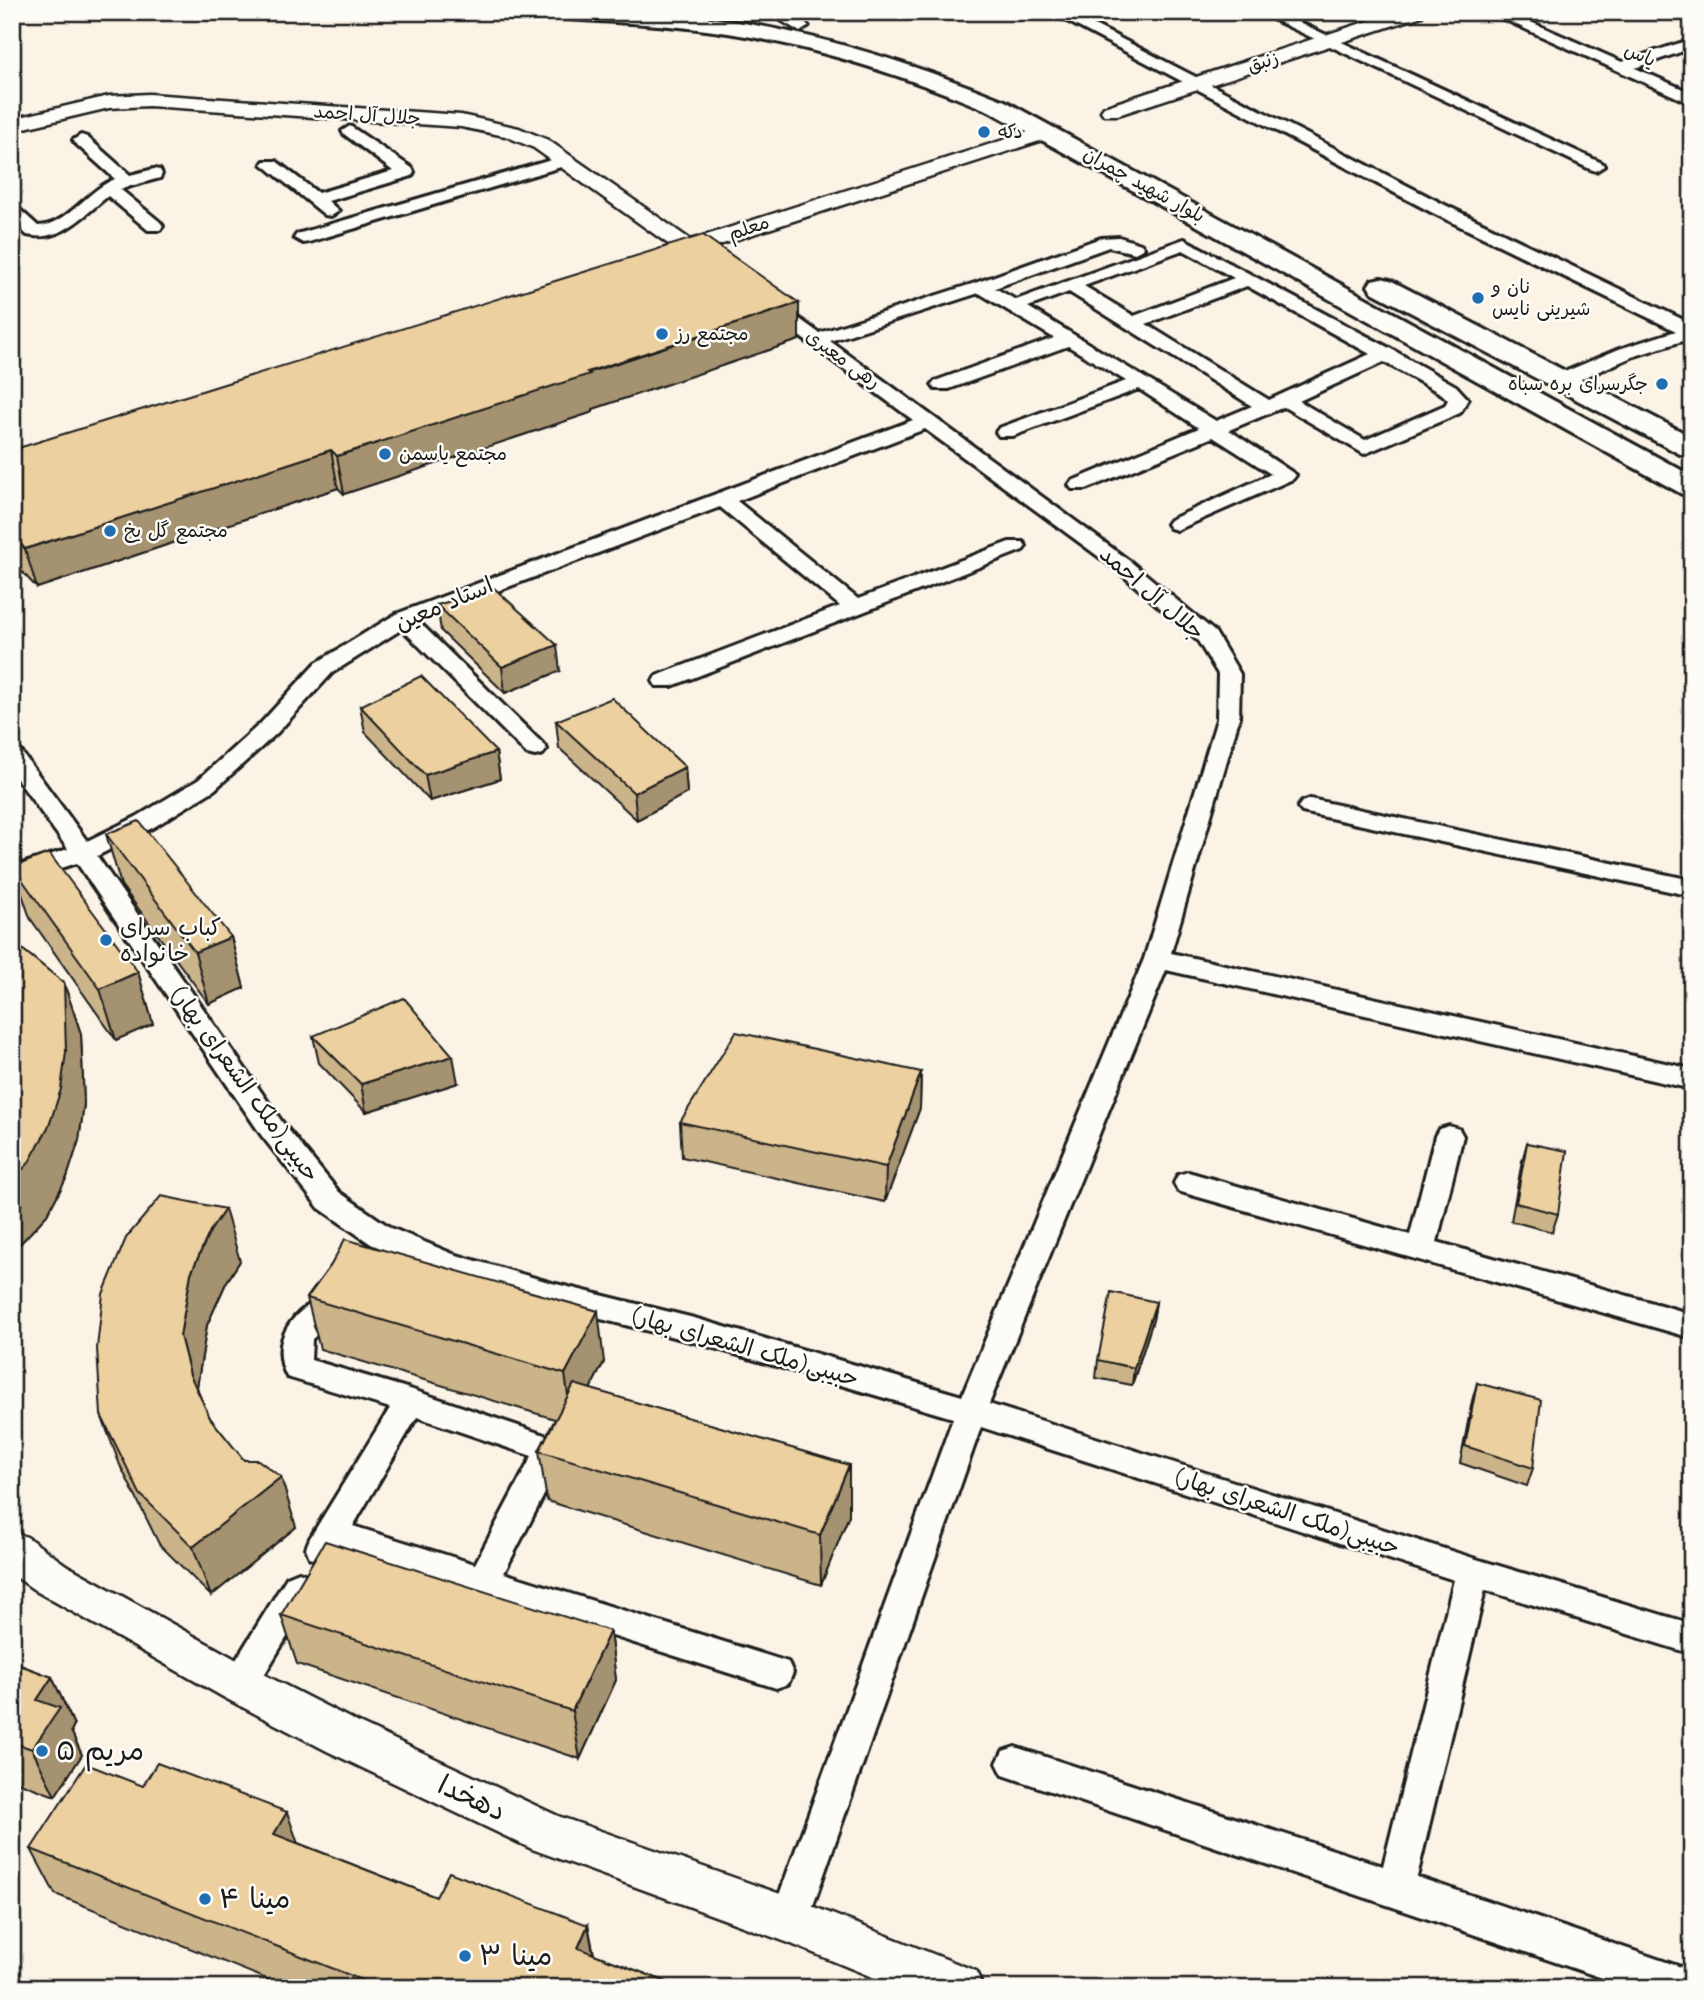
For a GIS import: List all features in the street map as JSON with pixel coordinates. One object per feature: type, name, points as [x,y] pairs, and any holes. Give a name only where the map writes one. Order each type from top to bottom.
[{"type":"main road","name":"بلوار شهید چمران","points":[[552,12],[701,23],[792,40],[878,63],[967,93],[1048,132],[1692,488]]},
{"type":"main road","points":[[705,12],[838,32],[928,57]]},
{"type":"main road","points":[[952,65],[1003,85]]},
{"type":"main road","points":[[1048,132],[1097,125]]},
{"type":"main road","points":[[1364,276],[1692,449]]},
{"type":"street","points":[[776,12],[800,26]]},
{"type":"street","points":[[1057,12],[1438,209],[1692,332]]},
{"type":"street","points":[[1265,12],[1596,166]]},
{"type":"street","name":"زنبق","points":[[1097,125],[1194,84],[1415,12]]},
{"type":"street","name":"یاس","points":[[1495,12],[1692,99]]},
{"type":"street","points":[[1620,68],[1692,43]]},
{"type":"street","name":"جلال آل احمد","points":[[12,125],[109,102],[149,100],[461,121],[525,135],[688,248]]},
{"type":"street","points":[[316,200],[405,172],[351,131]]},
{"type":"street","name":"معلم","points":[[649,261],[1048,132]]},
{"type":"street","points":[[82,139],[127,181]]},
{"type":"street","points":[[303,238],[565,161]]},
{"type":"street","points":[[270,164],[349,225]]},
{"type":"street","points":[[12,212],[33,231],[43,232],[67,221],[109,188],[154,174]]},
{"type":"street","points":[[109,188],[155,226]]},
{"type":"street","points":[[817,340],[981,287],[1107,242],[1119,242],[1135,248]]},
{"type":"street","points":[[1016,306],[1070,285],[1184,244],[1386,354],[1449,390],[1458,400],[1453,409],[1364,448],[1276,403],[1070,285]]},
{"type":"street","points":[[688,248],[710,263]]},
{"type":"street","points":[[1133,323],[1248,279]]},
{"type":"street","points":[[981,287],[1141,382],[1286,475],[1177,524]]},
{"type":"street","name":"رهی معیری","points":[[752,294],[929,421]]},
{"type":"street","points":[[1562,380],[1597,362],[1640,346],[1692,332]]},
{"type":"street","points":[[942,385],[1070,340]]},
{"type":"street","points":[[1079,485],[1386,354]]},
{"type":"street","points":[[1006,432],[1141,382]]},
{"type":"street","name":"جلال آل احمد","points":[[789,1920],[971,1411],[1157,959],[1228,719],[1229,674],[1207,637],[1125,566],[929,421]]},
{"type":"street","name":"استاد معین","points":[[12,876],[83,853],[145,822],[206,785],[269,728],[324,668],[404,619],[929,421]]},
{"type":"street","points":[[721,498],[855,607]]},
{"type":"street","points":[[664,681],[1016,546]]},
{"type":"street","points":[[404,619],[535,750]]},
{"type":"street","name":"حبیبی(ملک الشعرای بهار)","points":[[12,755],[83,853],[272,1129],[329,1200],[381,1236],[445,1263],[540,1292],[694,1330],[971,1411],[1473,1572],[1692,1639]]},
{"type":"street","points":[[1310,807],[1692,888]]},
{"type":"street","points":[[1157,959],[1692,1079]]},
{"type":"street","points":[[1421,1249],[1449,1136]]},
{"type":"street","points":[[1188,1183],[1692,1326]]},
{"type":"street","points":[[330,1307],[301,1327],[292,1349],[298,1368],[410,1402],[551,1450],[484,1580]]},
{"type":"street","points":[[240,1684],[410,1402]]},
{"type":"street","points":[[331,1533],[776,1673]]},
{"type":"street","name":"دهخدا","points":[[12,1550],[51,1578],[240,1684],[343,1737],[548,1834],[789,1920],[959,1988]]},
{"type":"street","points":[[1396,1888],[1473,1572]]},
{"type":"street","points":[[1015,1763],[1396,1888],[1687,1988]]},
{"type":"building","points":[[703,235],[799,303],[337,456],[331,450],[25,549],[12,534],[12,450]]},
{"type":"building","points":[[494,588],[557,645],[502,667],[437,605]]},
{"type":"building","points":[[421,676],[496,752],[425,775],[360,706]]},
{"type":"building","points":[[612,698],[685,767],[634,793],[556,721]]},
{"type":"building","points":[[139,821],[231,937],[195,952],[106,834]]},
{"type":"building","points":[[49,853],[138,972],[100,989],[13,867]]},
{"type":"building","points":[[12,941],[64,983],[66,1052],[61,1089],[49,1126],[28,1164],[12,1180]]},
{"type":"building","points":[[404,998],[453,1056],[361,1084],[313,1036]]},
{"type":"building","points":[[736,1032],[921,1072],[886,1167],[680,1122]]},
{"type":"building","points":[[1527,1143],[1567,1151],[1558,1214],[1516,1203]]},
{"type":"building","points":[[161,1196],[225,1209],[210,1231],[191,1273],[180,1336],[190,1375],[210,1418],[244,1460],[258,1460],[281,1477],[193,1547],[140,1494],[101,1415],[97,1348],[103,1294],[126,1238]]},
{"type":"building","points":[[345,1239],[598,1311],[565,1374],[307,1298],[331,1265]]},
{"type":"building","points":[[1111,1292],[1156,1302],[1134,1368],[1098,1360]]},
{"type":"building","points":[[1477,1383],[1541,1400],[1533,1468],[1465,1446]]},
{"type":"building","points":[[574,1384],[849,1465],[820,1535],[539,1451]]},
{"type":"building","points":[[325,1541],[610,1631],[572,1711],[281,1615]]},
{"type":"building","points":[[12,1662],[52,1677],[37,1700],[60,1708],[32,1749],[12,1742]]},
{"type":"building","points":[[157,1763],[287,1812],[274,1834],[436,1897],[449,1872],[588,1925],[578,1948],[682,1988],[382,1988],[31,1849],[86,1764],[143,1786]]},
{"type":"building","points":[[759,1983],[770,1988],[757,1988]]},
{"type":"place","name":"دکه","points":[[984,132]]},
{"type":"place","name":"نان و شیرینی نایس","points":[[1478,298]]},
{"type":"place","name":"مجتمع رز","points":[[662,334]]},
{"type":"place","name":"جگرسرای بره سباه","points":[[1662,384]]},
{"type":"place","name":"مجتمع یاسمن","points":[[385,454]]},
{"type":"place","name":"مجتمع گل یخ","points":[[110,531]]},
{"type":"place","name":"کباب سرای خانواده","points":[[106,940]]},
{"type":"place","name":"مریم ۵","points":[[42,1751]]},
{"type":"place","name":"مینا ۴","points":[[205,1899]]},
{"type":"place","name":"مینا ۳","points":[[465,1956]]}]
